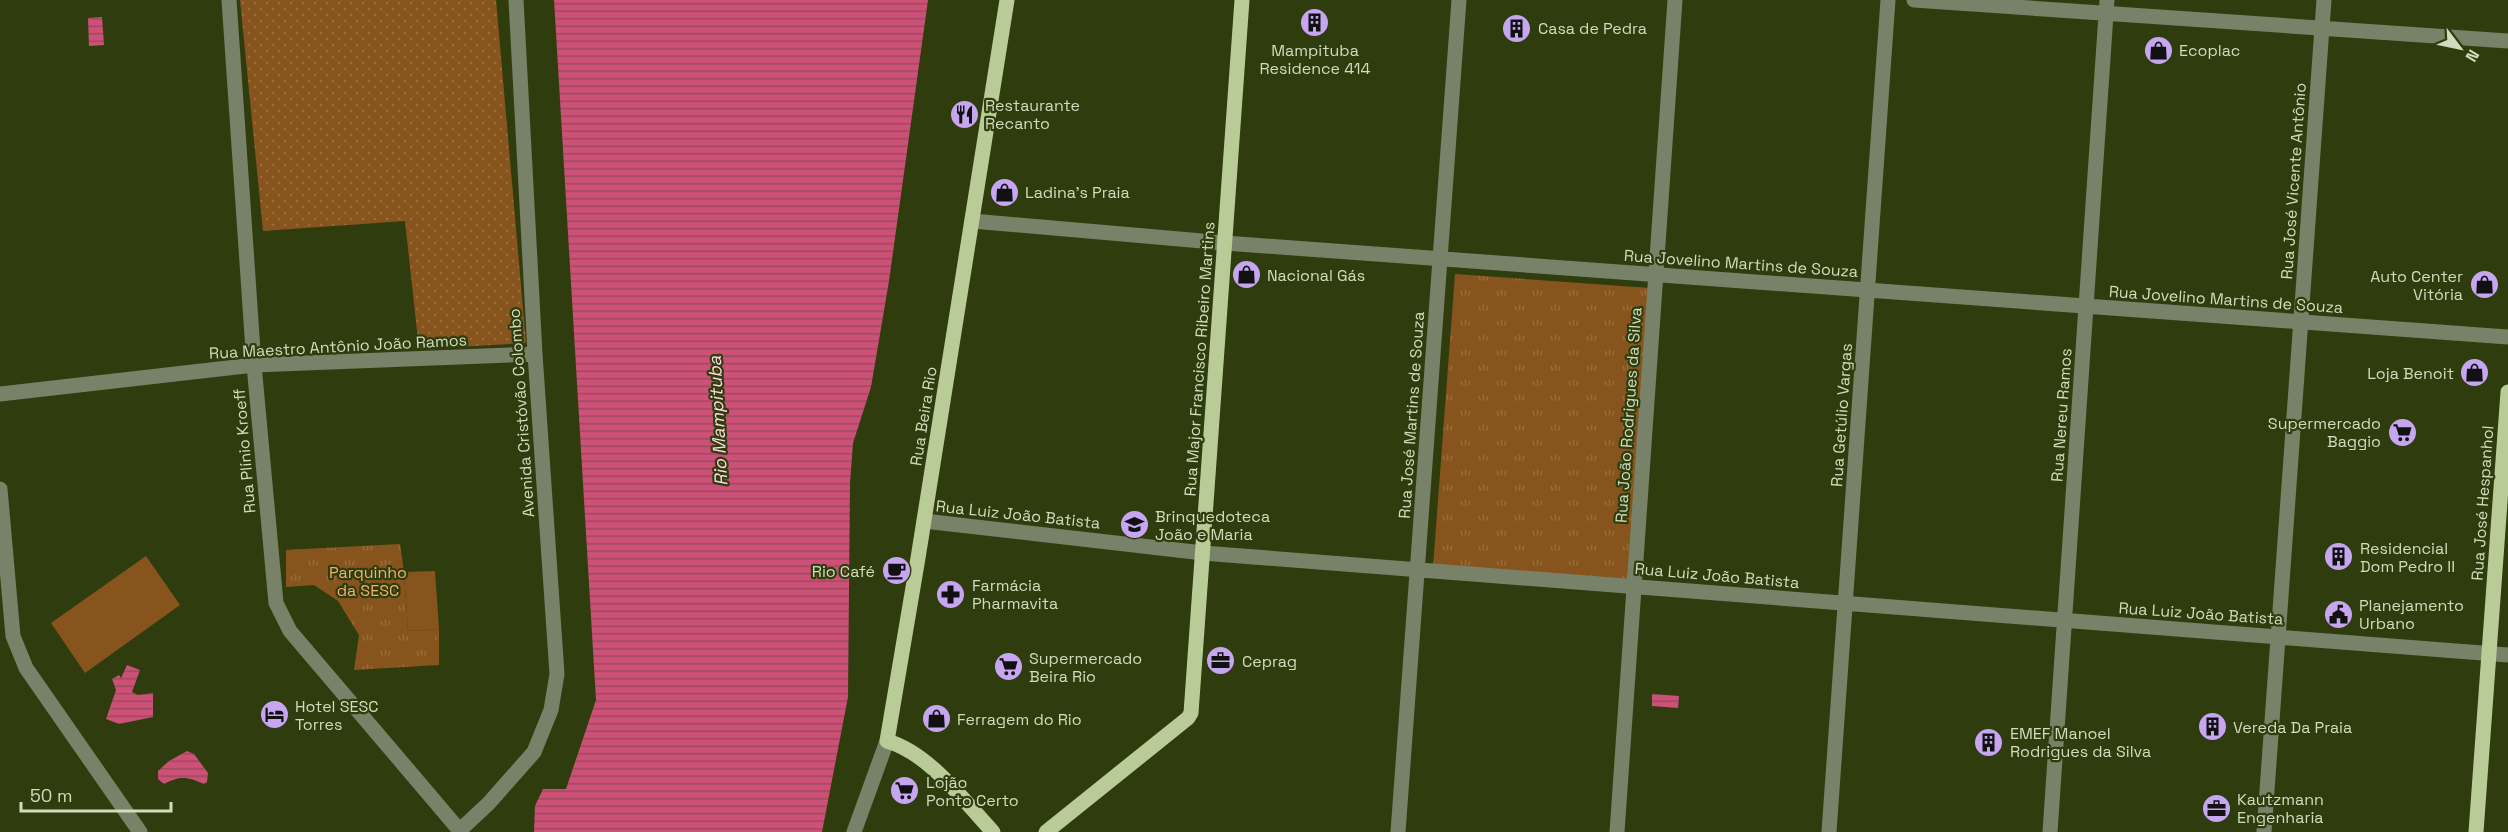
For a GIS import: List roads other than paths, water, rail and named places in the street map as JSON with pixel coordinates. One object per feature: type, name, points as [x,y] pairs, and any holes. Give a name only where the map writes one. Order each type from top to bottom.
[{"type":"main road","name":"Rua Beira Rio","points":[[887,741],[1007,0]]},
{"type":"main road","name":"Rua Major Francisco Ribeiro Martins","points":[[1046,832],[1188,718],[1191,713],[1242,0]]},
{"type":"main road","name":"Rua José Hespanhol","points":[[2476,832],[2508,392]]},
{"type":"main road","points":[[887,741],[915,754],[954,789],[993,832]]},
{"type":"street","name":"Rua Plínio Kroeff","points":[[229,0],[254,366],[276,603],[290,631],[463,832]]},
{"type":"street","name":"Avenida Cristóvão Colombo","points":[[463,832],[534,752],[551,710],[557,674],[535,354],[516,0]]},
{"type":"street","name":"Rua José Martins de Souza","points":[[1398,832],[1459,0]]},
{"type":"street","name":"Rua João Rodrigues da Silva","points":[[1617,832],[1675,0]]},
{"type":"street","name":"Rua Getúlio Vargas","points":[[1829,832],[1888,0]]},
{"type":"street","points":[[1914,0],[2107,7],[2322,28],[2508,41]]},
{"type":"street","name":"Rua José Vicente Antônio","points":[[2264,832],[2324,0]]},
{"type":"street","name":"Rua Nereu Ramos","points":[[2050,832],[2107,7]]},
{"type":"street","name":"Rua Jovelino Martins de Souza","points":[[972,221],[1225,243],[2508,338]]},
{"type":"street","name":"Rua Maestro Antônio João Ramos","points":[[0,394],[254,366],[535,354]]},
{"type":"street","points":[[0,489],[6,640],[140,832]]},
{"type":"street","name":"Rua Luiz João Batista","points":[[924,521],[1203,553],[2508,655]]},
{"type":"street","name":"Rua Beira Rio","points":[[854,832],[887,741]]},
{"type":"water","name":"Rio Mampituba","points":[[554,0],[928,0],[889,281],[871,387],[853,443],[850,483],[848,697],[822,832],[534,832],[535,806],[543,789],[566,789],[596,700]]},
{"type":"water","points":[[102,17],[104,45],[89,46],[88,18]]},
{"type":"water","points":[[127,665],[140,670],[132,692],[138,695],[153,693],[153,717],[119,724],[106,719],[116,690],[112,679],[119,675],[121,678]]},
{"type":"water","points":[[1652,694],[1679,696],[1678,708],[1652,706]]},
{"type":"water","points":[[187,751],[194,754],[208,773],[207,782],[204,784],[180,778],[164,784],[158,779],[158,771],[169,761]]},
{"type":"place","name":"Mampituba Residence 414","points":[[1315,22]]},
{"type":"place","name":"Casa de Pedra","points":[[1517,28]]},
{"type":"place","name":"Ecoplac","points":[[2158,50]]},
{"type":"place","name":"Restaurante Recanto","points":[[964,114]]},
{"type":"place","name":"Ladina's Praia","points":[[1004,192]]},
{"type":"place","name":"Nacional Gás","points":[[1246,275]]},
{"type":"place","name":"Auto Center Vitória","points":[[2484,285]]},
{"type":"place","name":"Loja Benoit","points":[[2475,373]]},
{"type":"place","name":"Supermercado Baggio","points":[[2402,432]]},
{"type":"place","name":"Brinquedoteca João e Maria","points":[[1134,525]]},
{"type":"place","name":"Residencial Dom Pedro II","points":[[2339,557]]},
{"type":"place","name":"Rio Café","points":[[896,571]]},
{"type":"place","name":"Farmácia Pharmavita","points":[[951,594]]},
{"type":"place","name":"Planejamento Urbano","points":[[2338,614]]},
{"type":"place","name":"Ceprag","points":[[1221,661]]},
{"type":"place","name":"Supermercado Beira Rio","points":[[1008,667]]},
{"type":"place","name":"Hotel SESC Torres","points":[[274,715]]},
{"type":"place","name":"Ferragem do Rio","points":[[936,719]]},
{"type":"place","name":"Vereda Da Praia","points":[[2212,727]]},
{"type":"place","name":"EMEF Manoel Rodrigues da Silva","points":[[1989,742]]},
{"type":"place","name":"Lojão Ponto Certo","points":[[905,791]]},
{"type":"place","name":"Kautzmann Engenharia","points":[[2216,808]]},
{"type":"park label","name":"Parquinho da SESC","points":[[368,581]]}]
